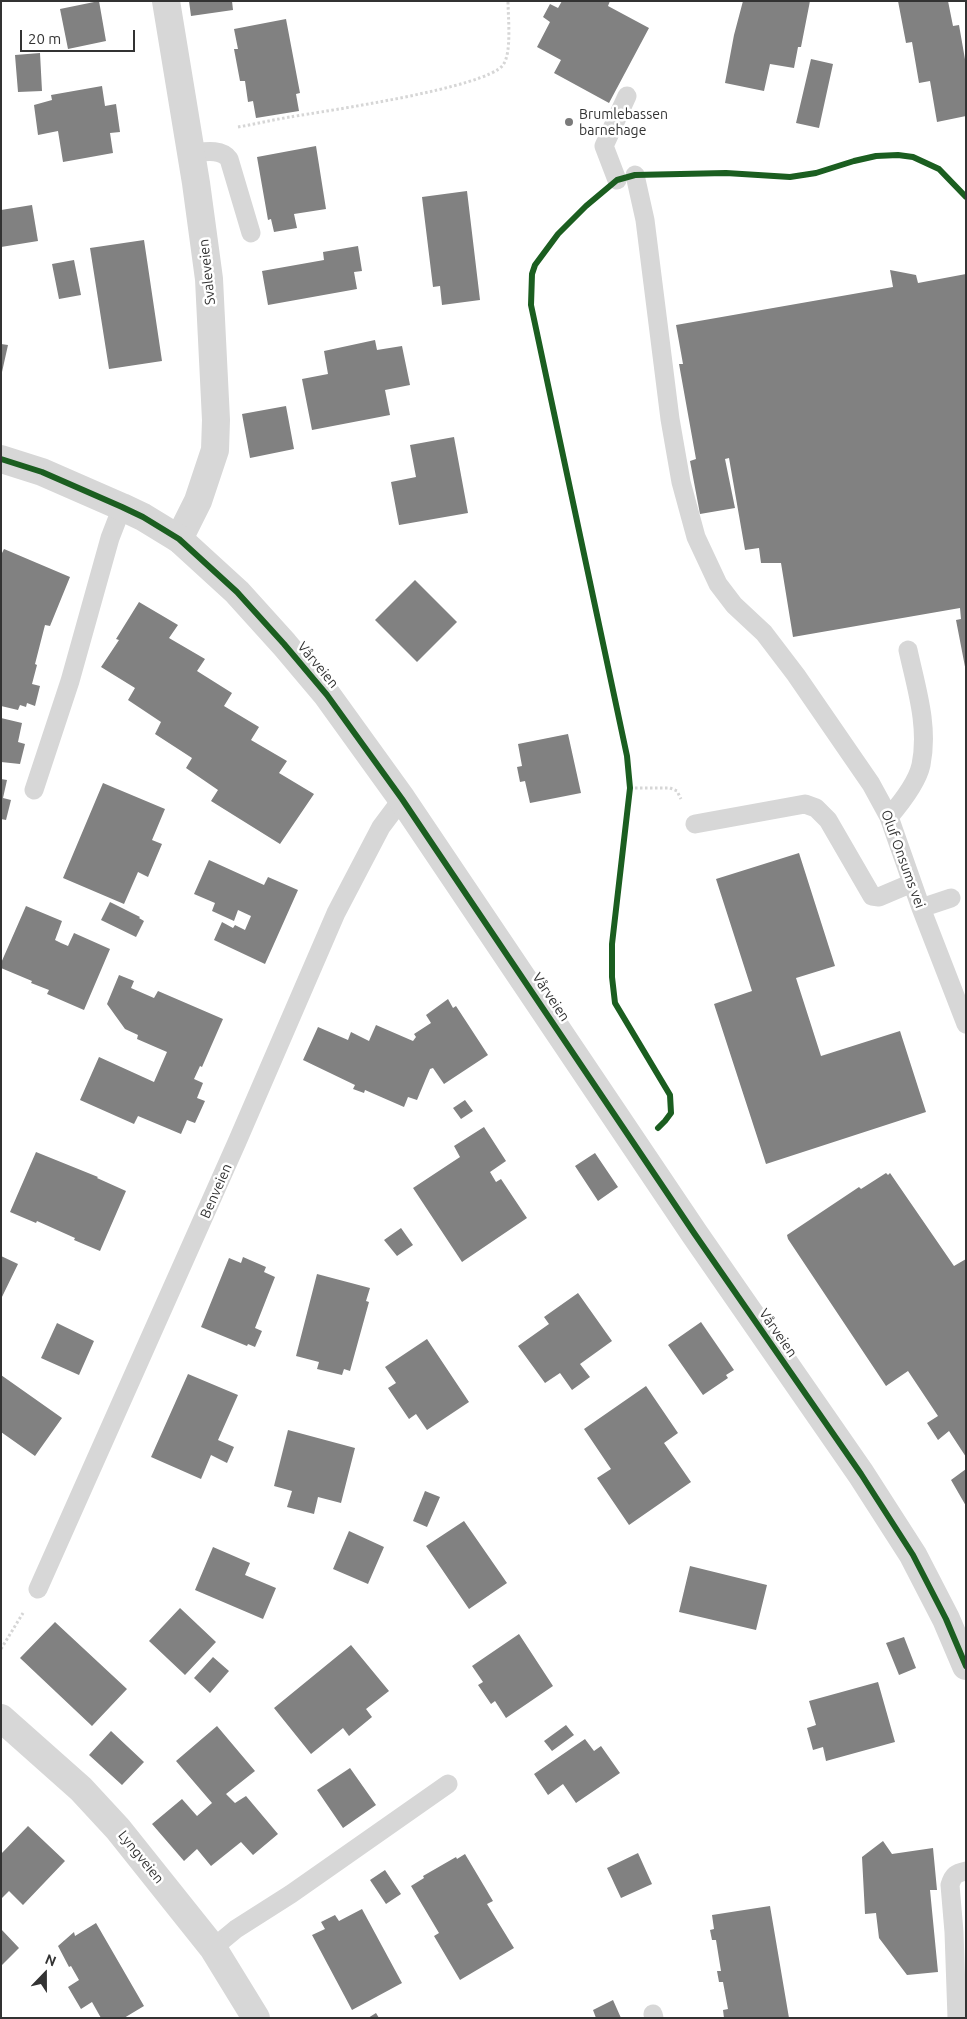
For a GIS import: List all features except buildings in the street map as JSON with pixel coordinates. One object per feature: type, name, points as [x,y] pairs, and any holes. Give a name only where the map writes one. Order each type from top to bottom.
[{"type":"street","name":"Svaleveien","points":[[166,1],[209,279],[216,420],[214,450],[198,501],[179,539]]},
{"type":"street","name":"Vårveien","points":[[1,459],[42,472],[122,507],[143,517],[179,539],[237,592],[327,695],[402,799],[876,1498],[913,1555],[946,1619],[966,1666]]},
{"type":"street","name":"Lyngveien","points":[[1,1718],[100,1808],[213,1948],[256,2018]]},
{"type":"lane","name":"Oluf Onsums vei","points":[[627,96],[604,146],[626,178],[645,220],[670,419],[680,482],[693,528],[718,584],[734,605],[764,633],[796,675],[871,784],[889,817],[921,908],[966,1024]]},
{"type":"lane","points":[[189,145],[225,154],[229,159],[251,233]]},
{"type":"lane","points":[[34,790],[70,682],[110,538],[122,507]]},
{"type":"lane","points":[[889,817],[905,798],[921,766],[924,727],[908,650]]},
{"type":"lane","name":"Benveien","points":[[38,1588],[234,1151],[336,913],[381,827],[402,799]]},
{"type":"lane","points":[[695,824],[805,804],[816,808],[828,820],[872,896],[879,897],[912,883]]},
{"type":"lane","points":[[921,908],[952,898]]},
{"type":"lane","points":[[213,1948],[236,1930],[291,1894],[448,1784]]},
{"type":"lane","points":[[957,2018],[954,1932],[950,1885],[953,1877],[958,1872],[966,1871]]},
{"type":"path","points":[[189,145],[461,84],[488,74],[503,66],[506,58],[509,39],[508,1]]},
{"type":"path","points":[[629,780],[629,798]]},
{"type":"path","points":[[630,788],[670,788],[677,791],[695,824]]},
{"type":"path","points":[[1,1649],[6,1641]]},
{"type":"cycle path","points":[[658,1128],[671,1113],[670,1095],[615,1003],[612,977],[612,944],[630,788],[627,756],[531,305],[532,274],[535,265],[558,234],[586,206],[617,180],[635,175],[726,173],[790,177],[816,173],[876,156],[898,155],[913,157],[939,169],[966,197]]},
{"type":"cycle path","points":[[1,459],[42,472],[122,507],[143,517],[179,539],[237,592],[327,695],[402,799],[694,1233],[861,1474],[913,1555],[946,1619],[966,1666]]},
{"type":"place","name":"Brumlebassen barnehage","points":[[569,122]]}]
